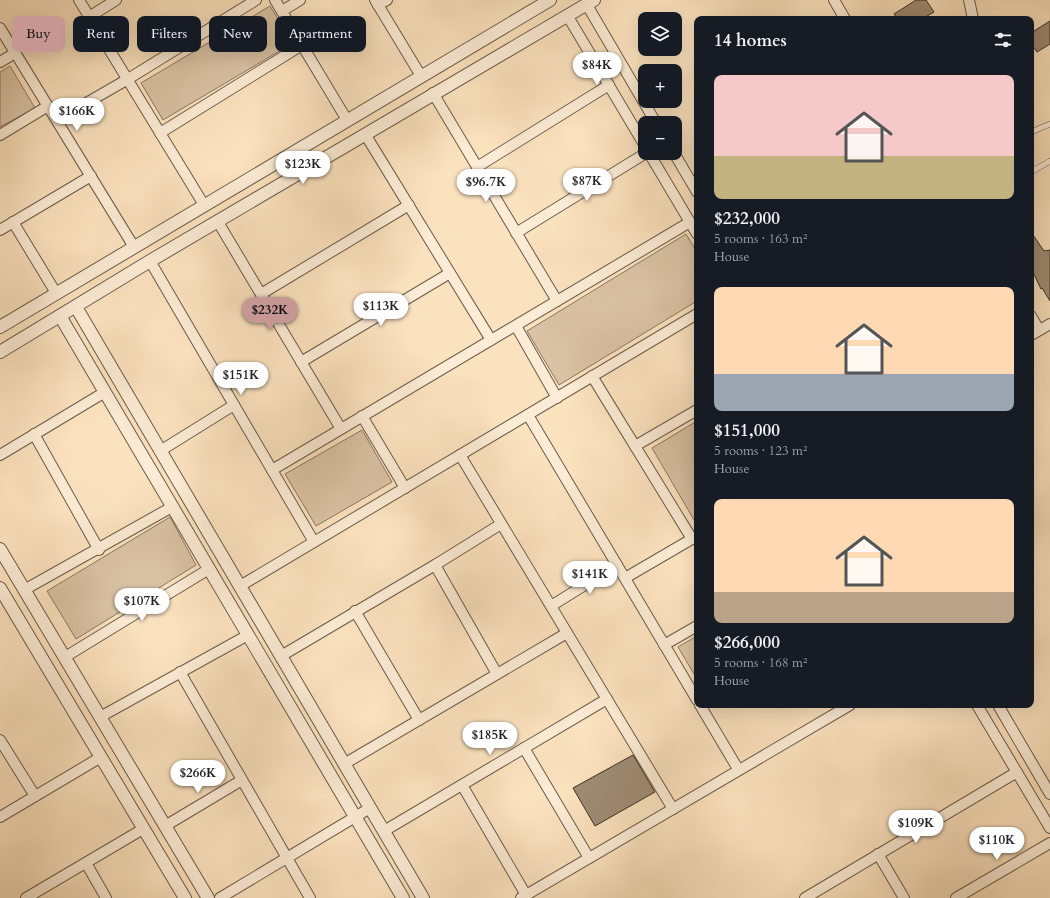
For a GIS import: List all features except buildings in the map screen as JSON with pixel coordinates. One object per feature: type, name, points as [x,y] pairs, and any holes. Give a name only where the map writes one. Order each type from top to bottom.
[{"type":"street","points":[[79,0],[89,16]]},
{"type":"street","points":[[92,16],[116,0]]},
{"type":"street","points":[[57,120],[128,79],[256,0]]},
{"type":"street","points":[[275,0],[285,16]]},
{"type":"street","points":[[282,11],[300,0]]},
{"type":"street","points":[[0,327],[550,0]]},
{"type":"street","points":[[834,0],[844,16]]},
{"type":"street","points":[[969,0],[972,16]]},
{"type":"street","points":[[380,2],[422,76]]},
{"type":"street","points":[[0,352],[150,261],[590,2],[652,116]]},
{"type":"street","points":[[568,15],[638,134]]},
{"type":"street","points":[[0,28],[134,247]]},
{"type":"street","points":[[111,52],[204,205]]},
{"type":"street","points":[[160,133],[291,52]]},
{"type":"street","points":[[306,52],[347,120]]},
{"type":"street","points":[[0,62],[15,53]]},
{"type":"street","points":[[477,167],[608,84]]},
{"type":"street","points":[[433,94],[557,301]]},
{"type":"street","points":[[0,135],[48,106]]},
{"type":"street","points":[[365,134],[491,340]]},
{"type":"street","points":[[516,233],[638,159]]},
{"type":"street","points":[[652,160],[694,229]]},
{"type":"street","points":[[678,160],[694,187]]},
{"type":"street","points":[[0,230],[91,176]]},
{"type":"street","points":[[248,179],[259,197]]},
{"type":"street","points":[[261,294],[409,205]]},
{"type":"street","points":[[13,222],[56,293]]},
{"type":"street","points":[[218,222],[341,429]]},
{"type":"street","points":[[272,470],[690,222]]},
{"type":"street","points":[[150,261],[314,542]]},
{"type":"street","points":[[301,362],[450,273]]},
{"type":"street","points":[[76,307],[423,898]]},
{"type":"street","points":[[60,316],[403,898]]},
{"type":"street","points":[[240,586],[694,316]]},
{"type":"street","points":[[1035,333],[1050,324]]},
{"type":"street","points":[[516,326],[556,398]]},
{"type":"street","points":[[592,376],[635,446],[694,536]]},
{"type":"street","points":[[0,455],[105,392]]},
{"type":"street","points":[[160,451],[234,405]]},
{"type":"street","points":[[635,446],[694,412]]},
{"type":"street","points":[[528,415],[694,695]]},
{"type":"street","points":[[362,416],[405,488]]},
{"type":"street","points":[[34,434],[99,550]]},
{"type":"street","points":[[460,455],[673,809]]},
{"type":"street","points":[[24,590],[99,550],[172,507]]},
{"type":"street","points":[[281,656],[502,524]]},
{"type":"street","points":[[625,578],[694,539]]},
{"type":"street","points":[[0,549],[208,898]]},
{"type":"street","points":[[435,565],[497,674]]},
{"type":"street","points":[[551,606],[617,565]]},
{"type":"street","points":[[64,657],[209,568]]},
{"type":"street","points":[[0,588],[184,898]]},
{"type":"street","points":[[355,611],[419,720]]},
{"type":"street","points":[[664,645],[694,628]]},
{"type":"street","points":[[344,764],[567,633]]},
{"type":"street","points":[[100,717],[248,635]]},
{"type":"street","points":[[180,672],[310,898]]},
{"type":"street","points":[[384,831],[607,699]]},
{"type":"street","points":[[702,708],[738,769]]},
{"type":"street","points":[[462,785],[523,896],[845,708]]},
{"type":"street","points":[[979,708],[1050,828]]},
{"type":"street","points":[[1000,708],[1050,794]]},
{"type":"street","points":[[0,740],[35,796]]},
{"type":"street","points":[[524,748],[589,858]]},
{"type":"street","points":[[0,817],[101,757]]},
{"type":"street","points":[[810,897],[878,854],[1017,772]]},
{"type":"street","points":[[165,826],[242,780]]},
{"type":"street","points":[[123,794],[140,784]]},
{"type":"street","points":[[220,898],[370,808]]},
{"type":"street","points":[[26,898],[143,829]]},
{"type":"street","points":[[956,898],[1050,843]]},
{"type":"street","points":[[878,854],[904,898]]},
{"type":"street","points":[[86,862],[106,898]]},
{"type":"lane","points":[[1034,131],[1050,124]]},
{"type":"lane","points":[[1034,170],[1050,161]]},
{"type":"shaded area","points":[[270,6],[276,16],[275,16],[275,52],[278,52],[163,120],[141,83],[193,52],[201,52],[201,47],[209,42],[209,52],[267,52],[267,16],[253,16]]},
{"type":"shaded area","points":[[10,66],[35,108],[0,127],[0,72]]},
{"type":"shaded area","points":[[686,234],[694,247],[694,303],[559,385],[527,331]]},
{"type":"shaded area","points":[[694,423],[694,520],[652,448]]},
{"type":"shaded area","points":[[362,430],[392,482],[316,526],[285,474]]},
{"type":"shaded area","points":[[170,517],[196,565],[76,639],[47,591]]},
{"type":"shaded area","points":[[694,638],[694,674],[678,647]]}]
